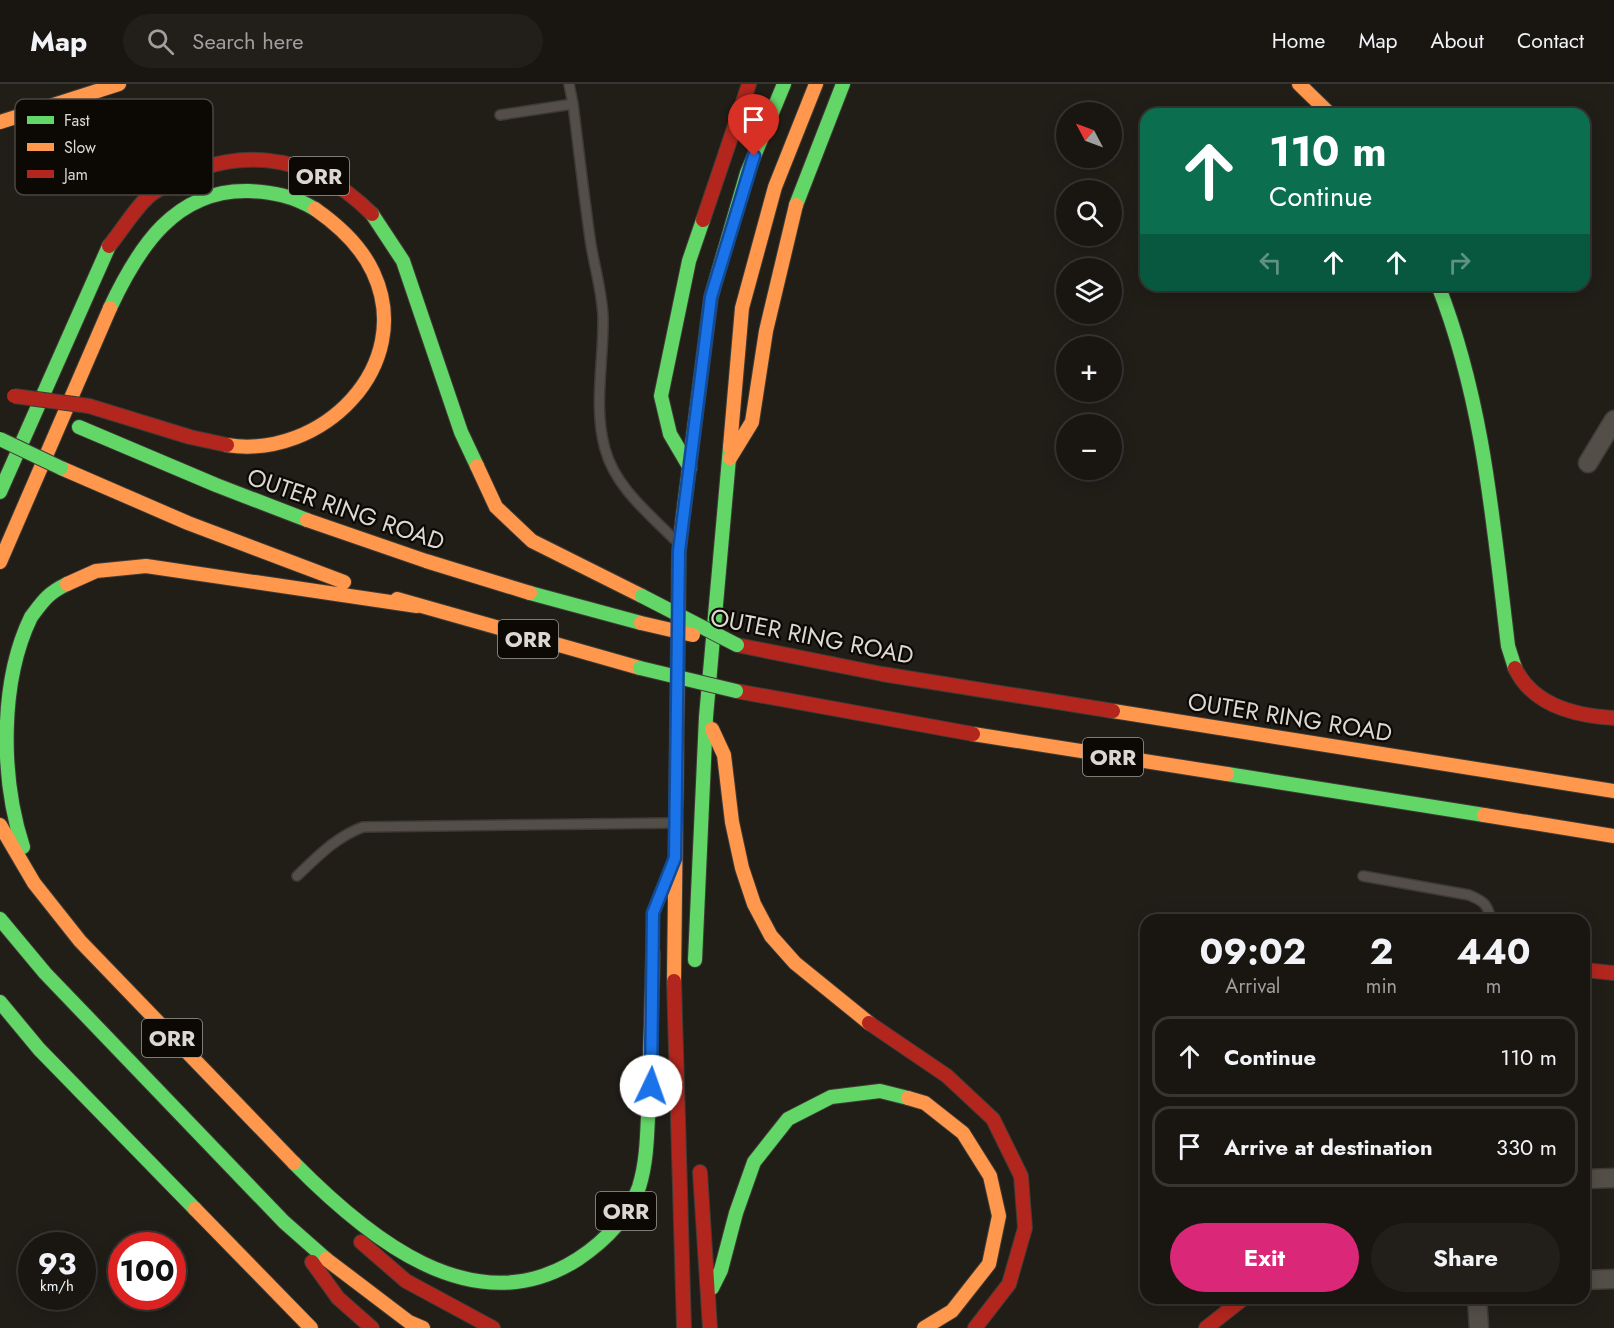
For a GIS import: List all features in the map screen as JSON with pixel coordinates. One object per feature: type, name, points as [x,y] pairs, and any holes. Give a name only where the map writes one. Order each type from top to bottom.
[{"type":"main road","points":[[690,468],[670,434],[660,396],[688,261],[749,84]]},
{"type":"main road","points":[[684,1328],[674,970],[680,544],[711,297],[747,173],[784,84]]},
{"type":"main road","points":[[695,971],[706,717],[742,308],[775,187],[816,84]]},
{"type":"main road","points":[[729,460],[752,422],[766,331],[790,217],[843,84]]},
{"type":"main road","points":[[1299,84],[1324,108]]},
{"type":"main road","points":[[72,99],[116,85]]},
{"type":"main road","points":[[0,122],[15,117]]},
{"type":"main road","name":"ORR","points":[[213,163],[267,158],[333,181],[371,213],[403,261],[461,432],[496,507],[532,541],[737,645]]},
{"type":"main road","name":"ORR","points":[[0,562],[114,299],[143,249],[174,214],[226,191],[277,191],[315,208],[356,244],[376,279],[383,307],[382,329],[378,352],[367,381],[337,416],[294,441],[274,446],[232,446],[89,405],[14,396]]},
{"type":"main road","name":"ORR","points":[[0,492],[107,249],[151,195]]},
{"type":"main road","points":[[1440,291],[1465,358],[1489,474],[1508,646],[1517,673],[1540,699],[1568,712],[1600,718],[1613,716]]},
{"type":"main road","name":"OUTER RING ROAD","points":[[0,389],[79,427],[205,482],[323,527],[507,586],[641,623],[882,674],[1614,791]]},
{"type":"main road","name":"ORR","points":[[0,439],[61,468],[237,543],[417,606],[640,668],[736,691],[874,718],[1614,836]]},
{"type":"main road","name":"ORR","points":[[34,882],[15,823],[1,753],[2,687],[20,632],[50,592],[96,571],[146,566],[417,606]]},
{"type":"main road","points":[[706,717],[724,755],[732,822],[742,868],[754,904],[771,936],[795,963],[859,1016],[947,1076],[986,1112],[993,1119],[1021,1176],[1025,1228],[1009,1284],[975,1328]]},
{"type":"main road","name":"ORR","points":[[0,825],[34,882],[115,978],[318,1187],[385,1242],[442,1272],[495,1283],[528,1282],[559,1271],[590,1252],[616,1227],[638,1192],[653,1066],[653,936]]},
{"type":"main road","points":[[662,891],[675,858]]},
{"type":"main road","name":"ORR","points":[[0,919],[75,1005],[284,1222],[350,1279],[409,1322],[423,1328]]},
{"type":"main road","points":[[1590,971],[1614,973]]},
{"type":"main road","points":[[0,1002],[39,1049],[311,1328]]},
{"type":"main road","points":[[708,1295],[721,1270],[736,1213],[754,1162],[788,1119],[831,1097],[880,1091],[925,1103],[963,1133],[990,1176],[999,1216],[989,1264],[952,1311],[924,1328]]},
{"type":"main road","points":[[699,1154],[710,1328]]},
{"type":"main road","name":"ORR","points":[[318,1187],[379,1262],[430,1297],[493,1328]]},
{"type":"main road","name":"ORR","points":[[284,1222],[338,1298],[372,1328]]},
{"type":"main road","points":[[1206,1328],[1236,1304]]},
{"type":"street","points":[[1588,463],[1614,420]]},
{"type":"street","points":[[1590,1179],[1614,1178]]},
{"type":"street","points":[[1590,1280],[1614,1279]]},
{"type":"street","points":[[1477,1304],[1479,1328]]},
{"type":"lane","points":[[569,84],[591,243],[601,292],[603,317],[599,383],[605,448],[632,498],[680,544]]},
{"type":"lane","points":[[500,114],[573,104]]},
{"type":"lane","points":[[297,876],[329,845],[344,834],[363,826],[676,823]]},
{"type":"lane","points":[[1363,876],[1469,895],[1483,901],[1489,908],[1490,914]]},
{"type":"traffic: fast","points":[[683,516],[711,297],[747,173],[784,84]]},
{"type":"traffic: fast","points":[[796,205],[843,84]]},
{"type":"traffic: fast","points":[[110,308],[133,264],[147,244],[162,226],[180,211],[200,200],[223,193],[249,191],[291,198],[315,209]]},
{"type":"traffic: fast","points":[[372,214],[403,261],[461,432],[477,466]]},
{"type":"traffic: fast","points":[[690,468],[670,434],[661,396],[689,261],[703,220]]},
{"type":"traffic: fast","points":[[0,492],[109,246]]},
{"type":"traffic: fast","points":[[1440,291],[1454,329],[1466,374],[1485,463],[1508,646],[1515,668]]},
{"type":"traffic: fast","points":[[79,427],[216,485],[307,520]]},
{"type":"traffic: fast","points":[[0,439],[61,468]]},
{"type":"traffic: fast","points":[[695,960],[706,717],[730,447]]},
{"type":"traffic: fast","points":[[23,847],[15,819],[7,760],[7,729],[13,670],[31,617],[46,598],[67,584]]},
{"type":"traffic: fast","points":[[530,593],[641,623]]},
{"type":"traffic: fast","points":[[642,596],[737,645]]},
{"type":"traffic: fast","points":[[640,668],[736,691]]},
{"type":"traffic: fast","points":[[1227,774],[1484,815]]},
{"type":"traffic: fast","points":[[0,919],[45,973],[284,1222],[326,1259]]},
{"type":"traffic: fast","points":[[0,1002],[39,1049],[195,1209]]},
{"type":"traffic: fast","points":[[712,1288],[721,1270],[736,1213],[754,1162],[788,1119],[831,1097],[880,1091],[908,1098]]},
{"type":"traffic: fast","points":[[294,1163],[354,1218],[387,1243],[423,1264],[461,1277],[499,1283],[539,1277],[588,1252],[614,1228],[629,1209],[639,1187],[644,1165],[649,1097]]},
{"type":"traffic: slow","points":[[72,99],[119,84]]},
{"type":"traffic: slow","points":[[730,447],[742,308],[775,187],[816,84]]},
{"type":"traffic: slow","points":[[1299,84],[1324,108]]},
{"type":"traffic: slow","points":[[0,122],[15,117]]},
{"type":"traffic: slow","points":[[730,458],[752,422],[766,331],[796,205]]},
{"type":"traffic: slow","points":[[227,445],[262,446],[296,438],[326,422],[352,399],[371,372],[382,341],[383,307],[373,272],[362,253],[348,237],[315,209]]},
{"type":"traffic: slow","points":[[0,562],[110,308]]},
{"type":"traffic: slow","points":[[477,466],[496,507],[532,541],[642,596]]},
{"type":"traffic: slow","points":[[61,468],[188,523],[344,582]]},
{"type":"traffic: slow","points":[[674,981],[679,551],[683,516]]},
{"type":"traffic: slow","points":[[307,520],[426,561],[530,593]]},
{"type":"traffic: slow","points":[[67,584],[96,571],[146,566],[417,606]]},
{"type":"traffic: slow","points":[[397,599],[640,668]]},
{"type":"traffic: slow","points":[[641,623],[693,635]]},
{"type":"traffic: slow","points":[[1113,711],[1614,791]]},
{"type":"traffic: slow","points":[[712,729],[724,755],[732,822],[742,868],[754,904],[771,936],[795,963],[869,1023]]},
{"type":"traffic: slow","points":[[973,734],[1227,774]]},
{"type":"traffic: slow","points":[[1484,815],[1614,836]]},
{"type":"traffic: slow","points":[[0,825],[34,883],[80,941],[294,1163]]},
{"type":"traffic: slow","points":[[649,1097],[653,953]]},
{"type":"traffic: slow","points":[[908,1098],[925,1103],[963,1133],[990,1176],[999,1216],[989,1264],[952,1311],[924,1328]]},
{"type":"traffic: slow","points":[[195,1209],[311,1328]]},
{"type":"traffic: slow","points":[[326,1259],[409,1322],[423,1328]]},
{"type":"traffic: jam","points":[[703,220],[749,84]]},
{"type":"traffic: jam","points":[[213,165],[238,160],[267,160],[294,166],[321,177],[347,193],[372,214]]},
{"type":"traffic: jam","points":[[109,246],[136,210],[151,195]]},
{"type":"traffic: jam","points":[[14,396],[89,406]]},
{"type":"traffic: jam","points":[[89,406],[190,437],[227,445]]},
{"type":"traffic: jam","points":[[737,645],[882,674],[1113,711]]},
{"type":"traffic: jam","points":[[1515,668],[1523,681],[1544,700],[1585,715],[1614,718]]},
{"type":"traffic: jam","points":[[736,691],[973,734]]},
{"type":"traffic: jam","points":[[1590,971],[1614,973]]},
{"type":"traffic: jam","points":[[674,981],[684,1328]]},
{"type":"traffic: jam","points":[[869,1023],[947,1076],[993,1119],[1021,1176],[1025,1228],[1009,1284],[975,1328]]},
{"type":"traffic: jam","points":[[700,1172],[710,1328]]},
{"type":"traffic: jam","points":[[361,1242],[406,1281],[493,1328]]},
{"type":"traffic: jam","points":[[312,1262],[338,1298],[372,1328]]},
{"type":"traffic: jam","points":[[1206,1328],[1236,1304]]},
{"type":"route","points":[[651,1086],[653,913],[675,858],[679,551],[711,297],[754,156]]}]
